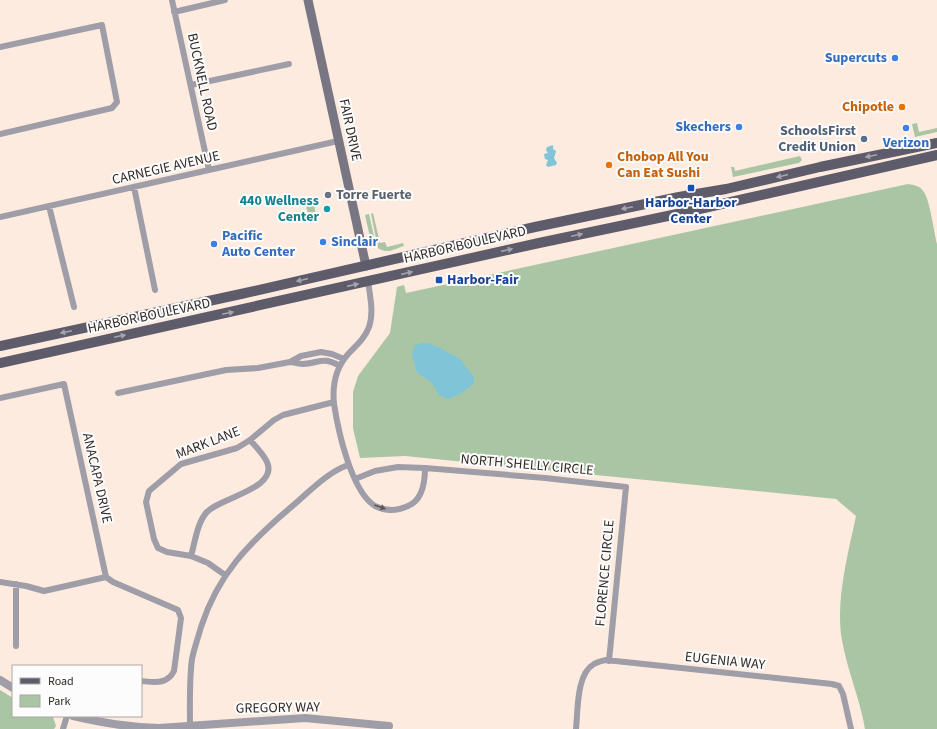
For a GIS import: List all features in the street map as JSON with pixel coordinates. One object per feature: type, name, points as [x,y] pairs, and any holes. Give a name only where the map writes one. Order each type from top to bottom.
[{"type":"main road","name":"FAIR DRIVE","points":[[308,0],[366,266]]},
{"type":"main road","name":"HARBOR BOULEVARD","points":[[0,346],[543,226],[679,197],[726,189],[814,168],[937,142]]},
{"type":"main road","name":"HARBOR BOULEVARD","points":[[0,363],[539,243],[682,213],[937,155]]},
{"type":"main road","points":[[366,266],[368,281]]},
{"type":"street","name":"BUCKNELL ROAD","points":[[172,0],[209,170]]},
{"type":"street","points":[[174,12],[225,0]]},
{"type":"street","points":[[0,47],[102,25],[117,102],[112,108],[0,134]]},
{"type":"street","points":[[191,85],[289,64]]},
{"type":"street","name":"CARNEGIE AVENUE","points":[[0,218],[338,141]]},
{"type":"street","points":[[134,187],[155,290]]},
{"type":"street","points":[[49,206],[74,307]]},
{"type":"street","points":[[368,281],[371,311],[369,326],[363,338],[344,359],[334,384],[334,402],[348,465],[366,496],[374,505],[389,510],[403,508],[416,500],[423,490],[425,468]]},
{"type":"street","points":[[118,393],[226,370],[258,368],[290,362],[301,356],[310,354],[326,352],[344,359]]},
{"type":"street","points":[[310,354],[312,362]]},
{"type":"street","points":[[290,362],[302,364],[324,360],[340,366]]},
{"type":"street","name":"ANACAPA DRIVE","points":[[0,398],[64,384],[106,577]]},
{"type":"street","name":"MARK LANE","points":[[225,575],[208,563],[191,556],[167,552],[158,548],[154,539],[146,502],[149,491],[180,464],[232,450],[250,440],[274,420],[283,415],[334,402]]},
{"type":"street","points":[[191,556],[198,527],[206,512],[218,503],[249,491],[266,478],[269,470],[267,462],[250,440]]},
{"type":"street","points":[[190,727],[192,659],[205,615],[225,575],[239,556],[265,530],[323,480],[339,469],[348,465]]},
{"type":"street","name":"NORTH SHELLY CIRCLE","points":[[355,479],[375,471],[398,467],[545,478],[626,487]]},
{"type":"street","name":"FLORENCE CIRCLE","points":[[609,661],[626,487]]},
{"type":"street","points":[[0,582],[16,584],[44,591],[106,577],[113,582],[178,610],[180,614],[180,626],[174,672],[172,676],[165,681],[142,681]]},
{"type":"street","points":[[16,584],[16,646]]},
{"type":"street","points":[[576,729],[580,685],[583,678],[593,664],[606,660],[609,661]]},
{"type":"street","name":"EUGENIA WAY","points":[[609,661],[839,686],[843,694],[851,729]]},
{"type":"street","points":[[0,680],[12,687]]},
{"type":"street","points":[[63,729],[67,717]]},
{"type":"street","name":"GREGORY WAY","points":[[77,717],[121,728],[190,727],[304,718],[389,726]]},
{"type":"green space","points":[[917,123],[919,132],[937,128],[937,132],[915,137],[912,124]]},
{"type":"green space","points":[[800,156],[802,160],[799,163],[733,177],[731,167],[734,167],[735,171]]},
{"type":"green space","points":[[908,184],[919,187],[926,196],[937,244],[937,729],[865,729],[844,651],[840,625],[843,578],[856,516],[836,499],[405,456],[360,458],[353,428],[353,392],[358,376],[390,333],[397,287],[404,285],[406,293]]},
{"type":"green space","points":[[320,198],[320,201],[314,203],[316,216],[309,217],[305,203],[310,204],[310,201]]},
{"type":"green space","points":[[373,213],[380,243],[385,242],[387,247],[403,243],[404,246],[389,251],[378,248],[371,214]]},
{"type":"green space","points":[[369,214],[376,245],[372,246],[365,215]]},
{"type":"green space","points":[[0,690],[12,697],[12,717],[53,717],[56,726],[54,729],[0,729]]},
{"type":"water","points":[[553,145],[553,149],[556,151],[554,158],[557,163],[556,165],[548,167],[546,165],[548,160],[545,159],[544,154],[548,153],[546,150],[547,147]]},
{"type":"water","points":[[429,343],[460,359],[474,377],[474,383],[460,394],[448,399],[439,395],[432,383],[419,374],[416,370],[412,354],[415,345]]},
{"type":"place","name":"Supercuts","points":[[895,58]]},
{"type":"place","name":"Chipotle","points":[[902,107]]},
{"type":"place","name":"Skechers","points":[[739,127]]},
{"type":"place","name":"Verizon","points":[[906,128]]},
{"type":"place","name":"SchoolsFirst Credit Union","points":[[864,139]]},
{"type":"place","name":"Chobop All You Can Eat Sushi","points":[[609,165]]},
{"type":"place","name":"Harbor-Harbor Center","points":[[691,188]]},
{"type":"place","name":"Torre Fuerte","points":[[328,195]]},
{"type":"place","name":"440 Wellness Center","points":[[327,209]]},
{"type":"place","name":"Sinclair","points":[[323,242]]},
{"type":"place","name":"Pacific Auto Center","points":[[214,244]]},
{"type":"place","name":"Harbor-Fair","points":[[439,280]]}]
